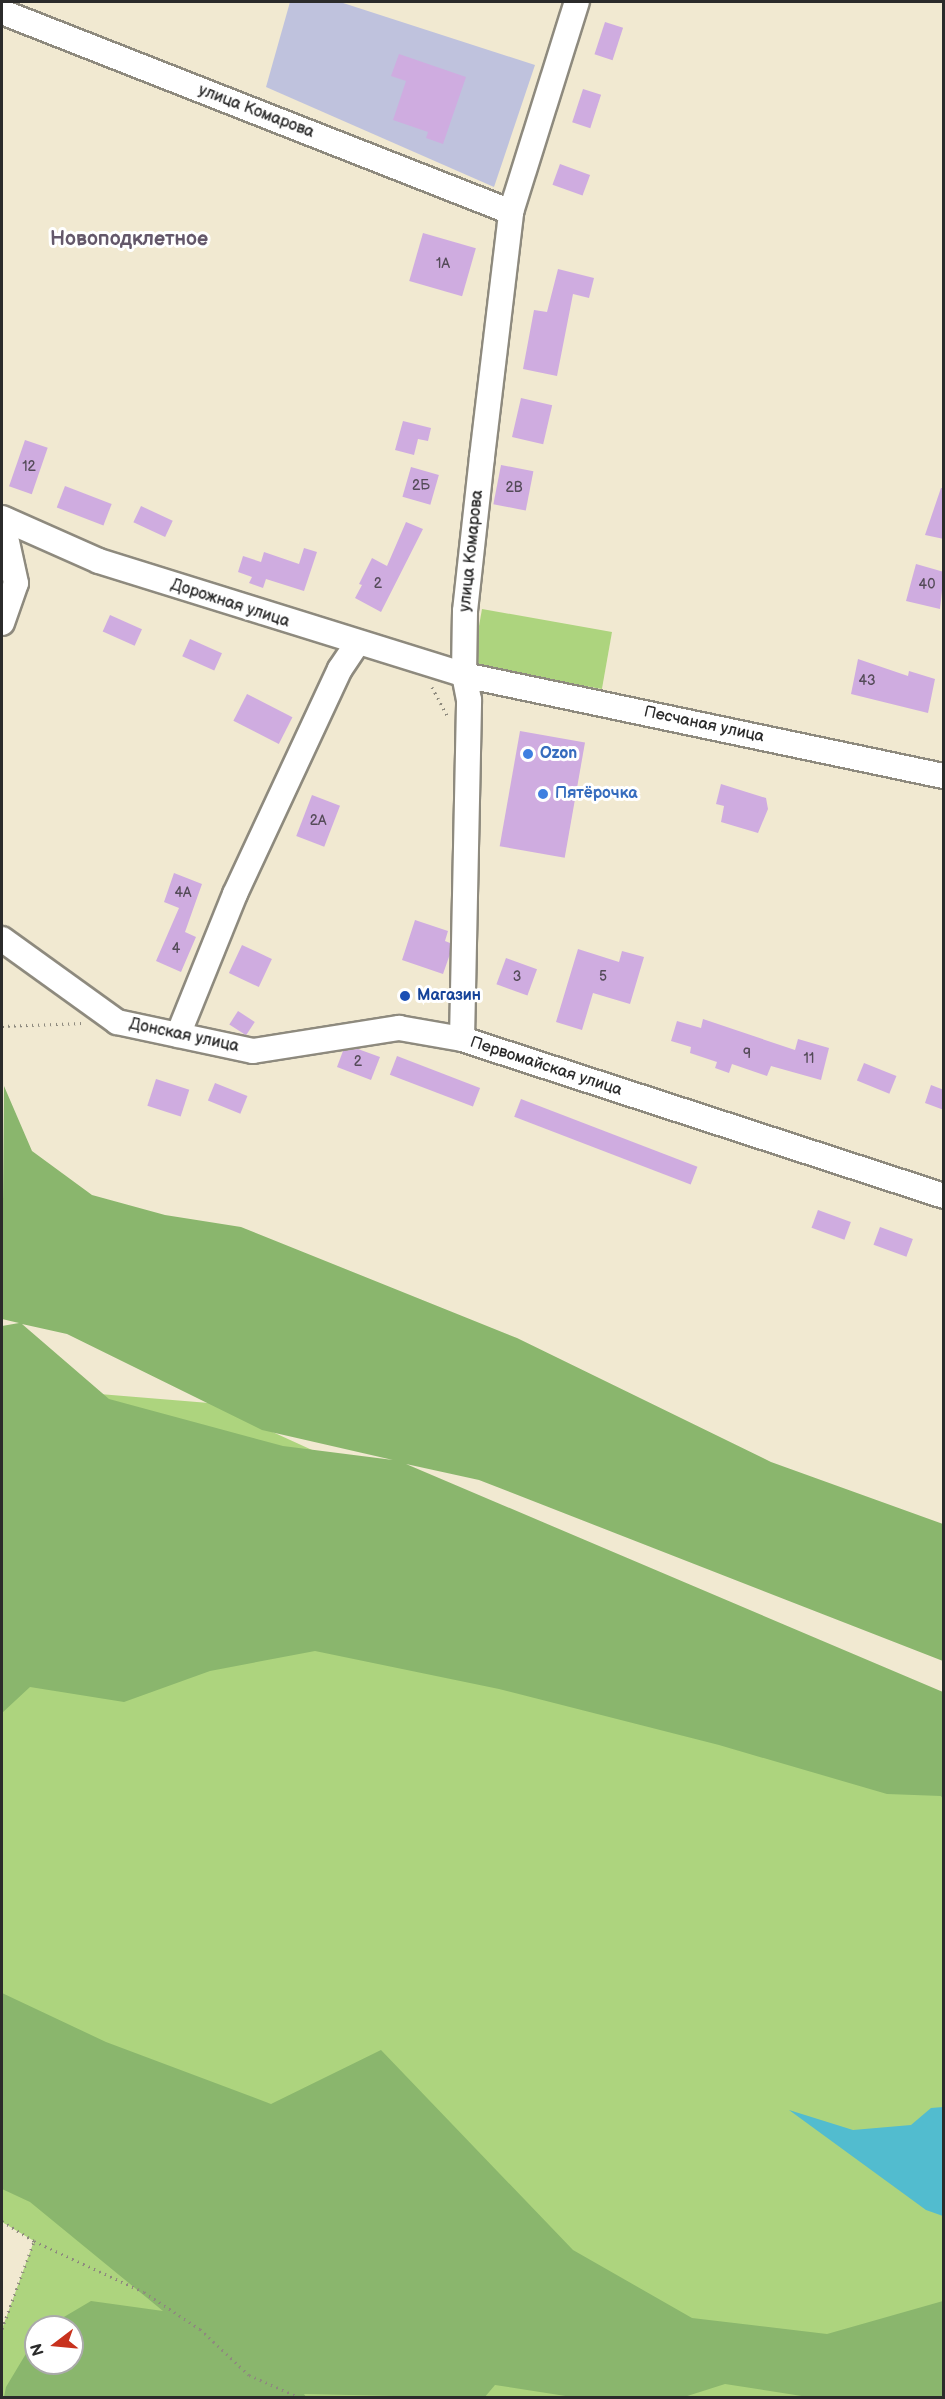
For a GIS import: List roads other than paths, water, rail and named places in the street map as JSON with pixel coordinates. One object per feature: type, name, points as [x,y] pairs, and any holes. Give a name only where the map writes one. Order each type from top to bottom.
[{"type":"street","name":"улица Комарова","points":[[464,675],[466,599],[511,212],[577,2]]},
{"type":"street","name":"улица Комарова","points":[[2,12],[511,212]]},
{"type":"street","name":"Дорожная улица","points":[[4,519],[99,561],[357,644],[464,675]]},
{"type":"street","points":[[2,623],[16,583],[4,519]]},
{"type":"street","points":[[178,1035],[235,894],[340,669],[357,644]]},
{"type":"street","name":"Песчаная улица","points":[[464,675],[944,776]]},
{"type":"street","name":"Первомайская улица","points":[[464,675],[469,700],[462,1039],[944,1196]]},
{"type":"street","name":"Донская улица","points":[[2,939],[117,1022],[253,1051],[399,1028],[462,1039]]},
{"type":"water","points":[[943,2107],[943,2216],[926,2210],[789,2110],[853,2130],[911,2125],[931,2108]]},
{"type":"place","name":"Ozon","points":[[528,754]]},
{"type":"place","name":"Пятёрочка","points":[[543,794]]},
{"type":"place","name":"Магазин","points":[[405,996]]},
{"type":"district","name":"Новоподклетное","points":[[129,239]]}]
